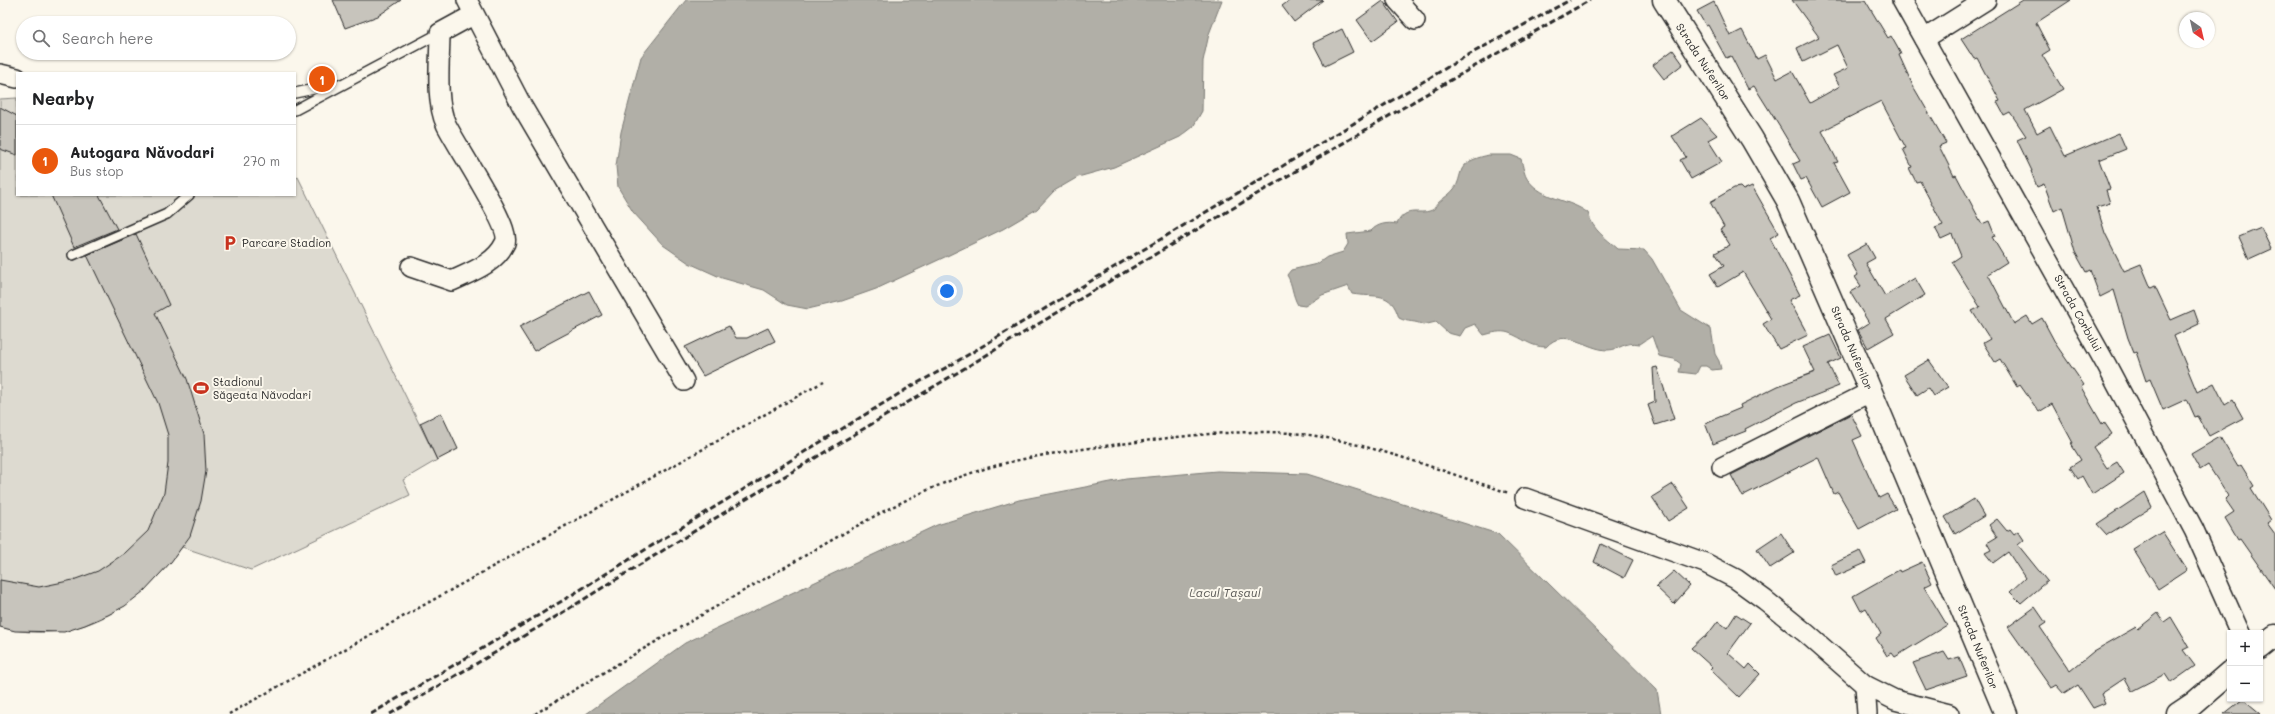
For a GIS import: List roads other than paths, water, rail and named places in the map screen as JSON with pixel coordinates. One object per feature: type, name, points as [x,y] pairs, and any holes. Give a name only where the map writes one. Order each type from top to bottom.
[{"type":"street","points":[[1397,0],[1415,20]]},
{"type":"street","name":"Strada Nuferilor","points":[[1663,0],[1752,139],[1788,201],[2006,714]]},
{"type":"street","name":"Strada Corbului","points":[[1902,0],[2107,366],[2194,530],[2239,630]]},
{"type":"street","points":[[1924,38],[1986,0]]},
{"type":"street","points":[[410,267],[452,281],[487,264],[498,254],[506,241],[504,228],[445,123],[441,102],[440,33],[470,7],[522,106],[684,381]]},
{"type":"street","points":[[0,74],[16,78]]},
{"type":"street","points":[[1722,467],[1870,392]]},
{"type":"street","points":[[1526,498],[1706,562],[1736,579],[1765,600],[1807,634],[1865,685],[1895,700],[1949,714]]},
{"type":"street","points":[[2190,711],[2227,675]]},
{"type":"street","points":[[1865,685],[1867,714]]},
{"type":"lane","points":[[296,109],[440,33]]},
{"type":"lane","points":[[296,93],[349,81]]},
{"type":"lane","points":[[73,255],[167,214],[188,196]]},
{"type":"water","points":[[686,0],[1222,0],[1209,34],[1203,61],[1202,111],[1193,127],[1180,137],[1114,167],[1078,177],[1054,191],[1037,209],[1003,229],[876,289],[842,301],[808,309],[787,305],[764,290],[722,278],[689,263],[663,245],[633,212],[618,187],[616,166],[621,132],[641,57]]},
{"type":"water","points":[[1489,155],[1511,155],[1521,159],[1526,176],[1534,187],[1549,196],[1581,208],[1588,213],[1596,229],[1618,249],[1644,250],[1652,259],[1681,310],[1711,329],[1715,354],[1721,369],[1712,370],[1706,366],[1700,366],[1696,374],[1679,372],[1681,364],[1674,359],[1659,356],[1652,336],[1640,344],[1635,343],[1608,350],[1592,347],[1568,339],[1553,341],[1546,347],[1540,347],[1506,332],[1496,332],[1484,335],[1475,324],[1465,328],[1460,336],[1448,333],[1436,322],[1423,325],[1417,322],[1402,320],[1399,318],[1392,303],[1387,299],[1375,296],[1352,294],[1348,286],[1322,295],[1305,306],[1298,305],[1287,275],[1291,270],[1317,264],[1327,257],[1343,252],[1348,244],[1347,234],[1371,231],[1382,224],[1397,224],[1405,214],[1424,212],[1434,209],[1438,203],[1456,187],[1462,169],[1467,163],[1474,159]]},
{"type":"water","name":"Lacul Tașaul","points":[[1217,471],[1307,474],[1498,534],[1657,690],[1661,714],[586,714],[685,643],[937,525],[1019,500],[1126,479]]},
{"type":"railway","points":[[371,714],[544,612],[910,387],[951,365],[1461,59],[1570,0]]},
{"type":"railway","points":[[390,714],[539,627],[735,506],[1115,278],[1416,100],[1590,0]]},
{"type":"place","name":"Autogara Năvodari","points":[[322,79]]},
{"type":"place","name":"Parcare Stadion","points":[[230,243]]},
{"type":"place","name":"Stadionul Săgeata Năvodari","points":[[201,388]]}]
